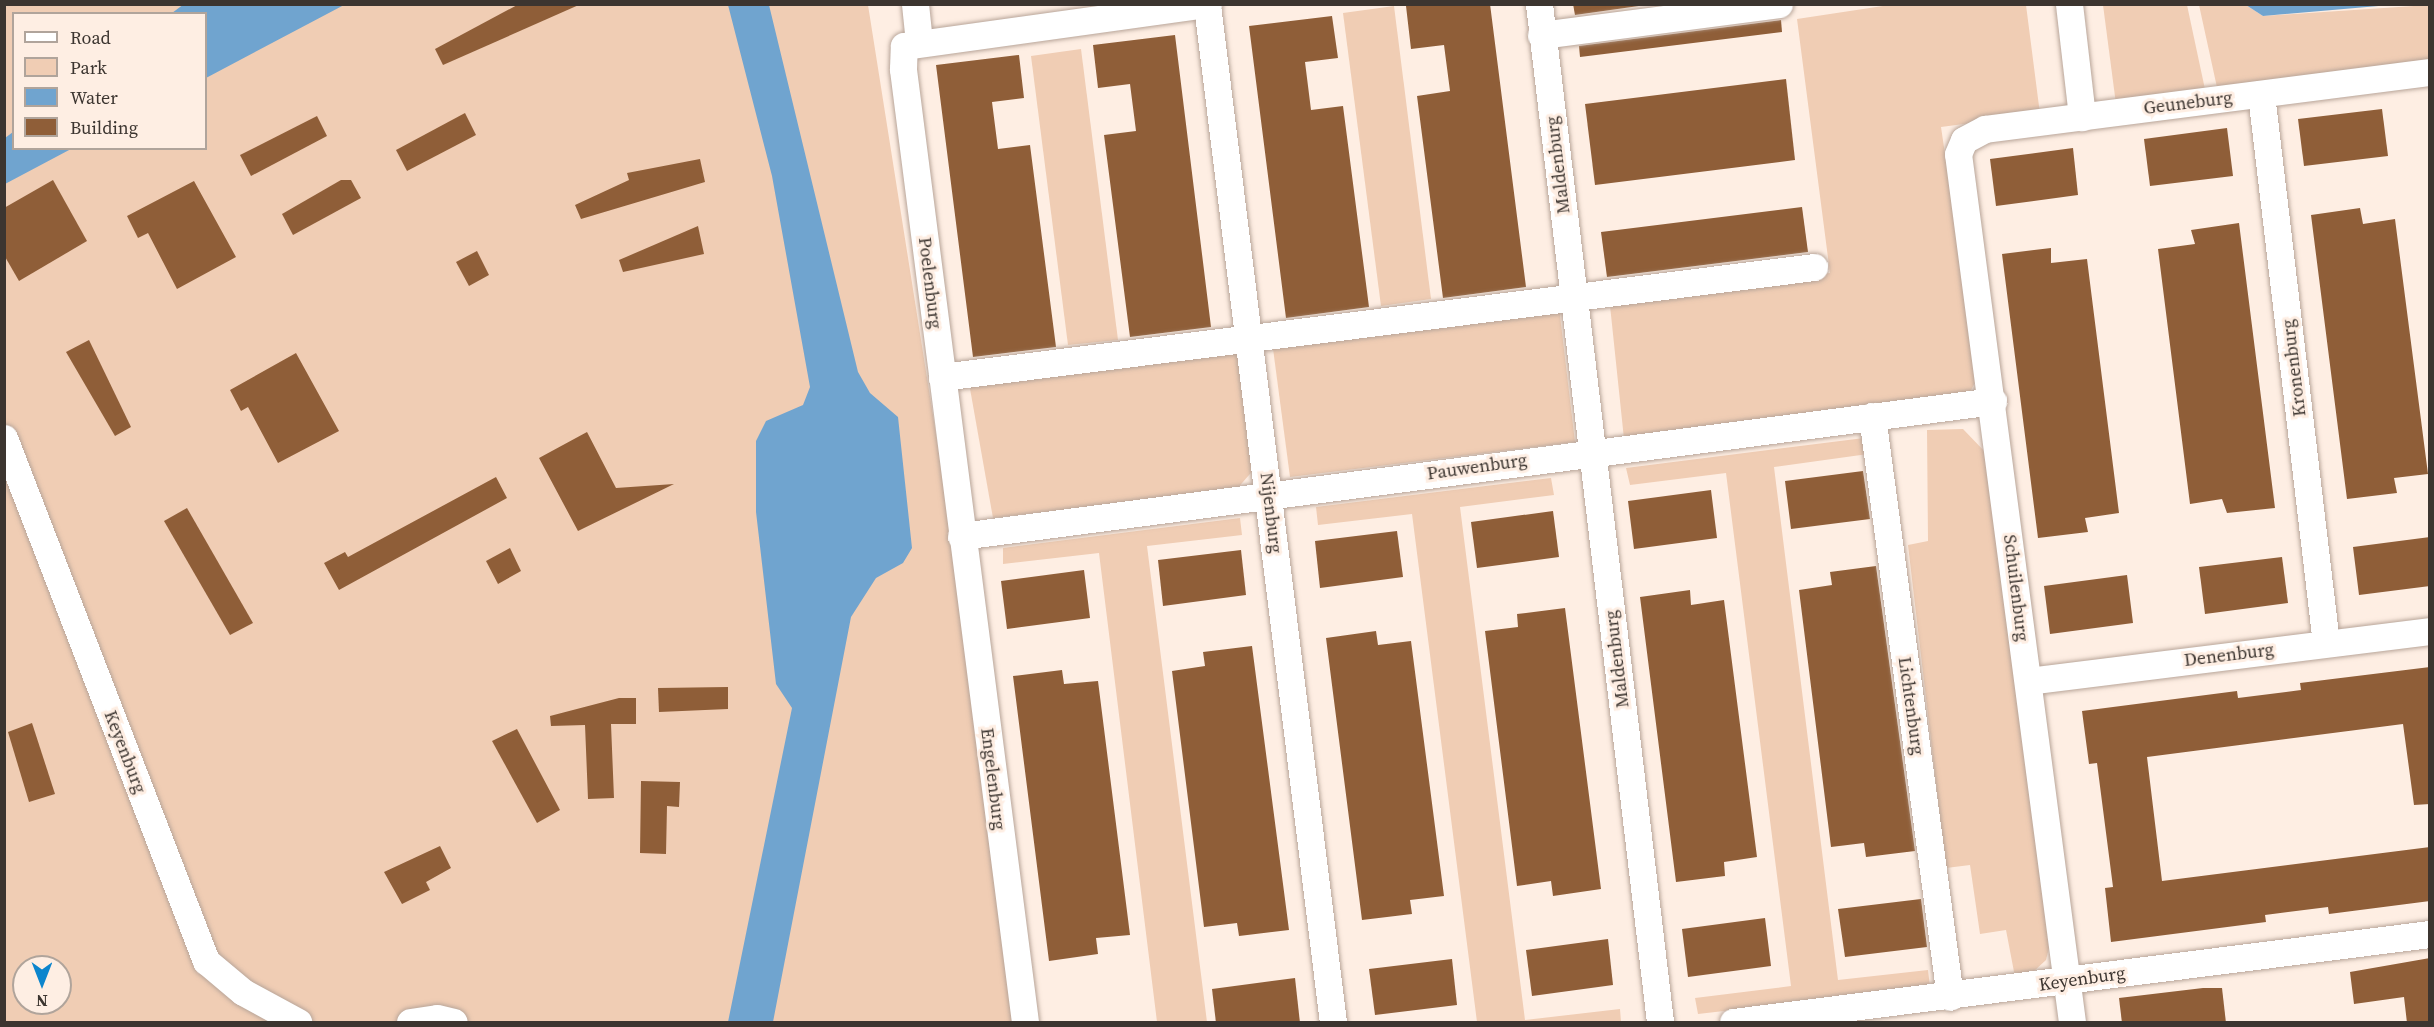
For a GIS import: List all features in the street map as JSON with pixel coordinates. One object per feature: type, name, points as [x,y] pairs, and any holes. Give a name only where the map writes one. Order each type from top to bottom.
[{"type":"street","name":"Poelenburg","points":[[915,4],[912,43],[903,69],[961,536]]},
{"type":"street","name":"Maldenburg","points":[[1539,4],[1660,1023]]},
{"type":"street","points":[[1541,35],[1779,4]]},
{"type":"street","points":[[2069,4],[2082,117]]},
{"type":"street","points":[[912,43],[1047,15],[1207,5]]},
{"type":"street","name":"Nijenburg","points":[[1207,5],[1333,1023]]},
{"type":"street","name":"Geuneburg","points":[[1958,154],[1964,140],[1985,129],[2430,72]]},
{"type":"street","name":"Kronenburg","points":[[2261,94],[2326,643]]},
{"type":"street","name":"Schuilenburg","points":[[1958,154],[1993,401],[2072,1023]]},
{"type":"street","points":[[942,377],[1248,336],[1814,267]]},
{"type":"street","name":"Pauwenburg","points":[[961,536],[1993,401]]},
{"type":"street","name":"Lichtenburg","points":[[1872,416],[1950,997]]},
{"type":"street","name":"Keyenburg","points":[[4,438],[206,961],[243,992],[298,1023]]},
{"type":"street","name":"Engelenburg","points":[[961,536],[1024,1023]]},
{"type":"street","name":"Denenburg","points":[[2028,681],[2430,631]]},
{"type":"street","name":"Keyenburg","points":[[1733,1023],[1799,1018],[2068,980],[2430,934]]},
{"type":"street","points":[[410,1023],[437,1018],[454,1023]]},
{"type":"green space","points":[[1896,4],[2026,5],[2040,114],[1941,127],[1978,377],[1971,390],[1960,398],[1624,439],[1609,296],[1830,273],[1797,19]]},
{"type":"green space","points":[[4,5],[868,5],[1029,1022],[5,1022]]},
{"type":"green space","points":[[2103,5],[2187,5],[2206,94],[2116,104]]},
{"type":"green space","points":[[2199,5],[2246,5],[2263,16],[2429,5],[2429,65],[2218,92]]},
{"type":"green space","points":[[1394,6],[1431,299],[1381,306],[1343,13]]},
{"type":"green space","points":[[1081,49],[1118,340],[1068,345],[1031,56]]},
{"type":"green space","points":[[1559,307],[1575,442],[1290,477],[1272,341]]},
{"type":"green space","points":[[1244,347],[1256,467],[1236,490],[993,518],[969,383]]},
{"type":"green space","points":[[1963,429],[1987,454],[2049,948],[2046,960],[2033,972],[2015,977],[2006,930],[1980,934],[1970,865],[1946,868],[1908,545],[1928,541],[1927,430]]},
{"type":"green space","points":[[1864,438],[1868,454],[1774,467],[1838,980],[1928,970],[1930,987],[1698,1014],[1695,998],[1791,986],[1726,473],[1630,485],[1626,468]]},
{"type":"green space","points":[[1551,478],[1554,495],[1460,507],[1525,1020],[1620,1009],[1621,1022],[1477,1022],[1412,514],[1318,525],[1316,507]]},
{"type":"green space","points":[[1240,518],[1242,535],[1147,546],[1207,1022],[1157,1022],[1099,553],[1003,564],[1003,548]]},
{"type":"water","points":[[184,4],[344,4],[207,77],[207,12],[173,12]]},
{"type":"water","points":[[728,5],[769,5],[858,372],[870,393],[898,417],[912,548],[903,563],[876,578],[851,617],[773,1022],[728,1022],[792,708],[776,684],[756,512],[756,441],[766,421],[803,405],[810,387],[772,176]]},
{"type":"water","points":[[2246,5],[2390,5],[2263,16]]},
{"type":"water","points":[[12,133],[12,150],[69,150],[5,184],[5,138]]},
{"type":"building","points":[[519,4],[581,4],[443,65],[435,49]]},
{"type":"building","points":[[1490,4],[1526,287],[1443,298],[1417,96],[1450,91],[1444,45],[1411,49],[1406,6]]},
{"type":"building","points":[[1573,4],[1653,4],[1575,15]]},
{"type":"building","points":[[1332,16],[1338,58],[1305,62],[1311,110],[1343,106],[1369,307],[1286,318],[1249,26]]},
{"type":"building","points":[[1781,20],[1782,32],[1580,57],[1579,46]]},
{"type":"building","points":[[1175,35],[1211,327],[1130,337],[1104,135],[1136,131],[1130,84],[1098,88],[1093,45]]},
{"type":"building","points":[[1019,55],[1024,98],[992,102],[998,149],[1030,145],[1056,347],[973,357],[936,65]]},
{"type":"building","points":[[1786,79],[1795,160],[1595,185],[1585,104]]},
{"type":"building","points":[[2382,109],[2388,156],[2304,166],[2298,119]]},
{"type":"building","points":[[465,113],[476,135],[407,171],[396,150]]},
{"type":"building","points":[[317,116],[327,136],[251,176],[240,155]]},
{"type":"building","points":[[2227,128],[2233,176],[2150,186],[2144,139]]},
{"type":"building","points":[[2073,148],[2078,195],[1996,206],[1990,159]]},
{"type":"building","points":[[700,159],[705,182],[581,219],[575,205],[629,180],[627,173]]},
{"type":"building","points":[[53,180],[87,241],[19,281],[4,255],[4,208]]},
{"type":"building","points":[[341,180],[351,180],[361,198],[293,235],[282,214]]},
{"type":"building","points":[[194,181],[236,257],[177,289],[148,233],[138,238],[127,216]]},
{"type":"building","points":[[1802,207],[1808,252],[1607,277],[1601,232]]},
{"type":"building","points":[[2360,208],[2363,224],[2395,219],[2428,474],[2394,478],[2397,493],[2347,499],[2311,215]]},
{"type":"building","points":[[2239,223],[2275,508],[2227,513],[2222,499],[2190,504],[2158,249],[2195,244],[2191,230]]},
{"type":"building","points":[[698,226],[704,254],[623,272],[619,260]]},
{"type":"building","points":[[2051,248],[2051,263],[2087,259],[2119,513],[2085,518],[2088,532],[2038,538],[2002,254]]},
{"type":"building","points":[[477,251],[489,275],[469,286],[456,262]]},
{"type":"building","points":[[89,340],[131,427],[115,436],[66,352]]},
{"type":"building","points":[[296,353],[339,431],[278,463],[248,407],[241,411],[230,390]]},
{"type":"building","points":[[587,432],[616,488],[674,484],[578,531],[539,458]]},
{"type":"building","points":[[1863,471],[1870,519],[1791,529],[1785,481]]},
{"type":"building","points":[[496,477],[507,498],[339,590],[324,563],[345,552],[348,557]]},
{"type":"building","points":[[1711,490],[1717,538],[1634,549],[1628,501]]},
{"type":"building","points":[[187,508],[253,623],[230,635],[164,521]]},
{"type":"building","points":[[1553,511],[1559,557],[1477,568],[1471,522]]},
{"type":"building","points":[[1397,531],[1403,577],[1320,588],[1315,541]]},
{"type":"building","points":[[2430,537],[2430,586],[2359,595],[2353,547]]},
{"type":"building","points":[[510,548],[521,571],[498,584],[486,561]]},
{"type":"building","points":[[1241,550],[1246,595],[1163,606],[1158,560]]},
{"type":"building","points":[[2282,557],[2288,603],[2205,614],[2199,567]]},
{"type":"building","points":[[1876,566],[1915,851],[1866,857],[1864,843],[1831,847],[1799,590],[1832,585],[1830,572]]},
{"type":"building","points":[[1084,570],[1090,618],[1007,629],[1001,581]]},
{"type":"building","points":[[2127,575],[2133,623],[2050,634],[2044,586]]},
{"type":"building","points":[[1690,590],[1691,605],[1724,600],[1757,857],[1724,862],[1725,876],[1676,882],[1640,597]]},
{"type":"building","points":[[1565,608],[1601,889],[1553,896],[1551,881],[1517,886],[1485,631],[1518,627],[1517,614]]},
{"type":"building","points":[[1376,631],[1378,645],[1411,641],[1444,896],[1410,900],[1412,914],[1362,920],[1326,638]]},
{"type":"building","points":[[1252,646],[1289,930],[1239,936],[1237,923],[1204,927],[1172,671],[1205,666],[1203,652]]},
{"type":"building","points":[[2430,667],[2430,804],[2414,805],[2403,724],[2147,757],[2162,881],[2430,847],[2430,901],[2329,914],[2328,907],[2265,915],[2266,922],[2111,942],[2105,888],[2113,887],[2097,763],[2089,764],[2082,711],[2237,691],[2238,698],[2301,690],[2300,683]]},
{"type":"building","points":[[1062,670],[1064,684],[1098,681],[1130,935],[1096,938],[1098,954],[1049,961],[1013,676]]},
{"type":"building","points":[[728,687],[728,709],[659,712],[658,688]]},
{"type":"building","points":[[619,698],[636,698],[636,724],[611,724],[614,798],[588,799],[585,725],[551,726],[550,716]]},
{"type":"building","points":[[32,723],[55,794],[29,802],[8,732]]},
{"type":"building","points":[[517,729],[560,810],[537,823],[492,741]]},
{"type":"building","points":[[641,781],[680,782],[679,807],[667,806],[666,854],[640,853]]},
{"type":"building","points":[[440,846],[451,868],[426,882],[430,890],[402,904],[384,872]]},
{"type":"building","points":[[1921,899],[1927,947],[1845,957],[1838,909]]},
{"type":"building","points":[[1765,918],[1771,966],[1688,977],[1682,929]]},
{"type":"building","points":[[1608,939],[1613,985],[1532,996],[1526,950]]},
{"type":"building","points":[[2430,958],[2430,1023],[2407,1023],[2404,997],[2354,1004],[2350,972]]},
{"type":"building","points":[[1452,959],[1457,1005],[1375,1015],[1369,969]]},
{"type":"building","points":[[1295,978],[1300,1023],[1216,1023],[1212,989]]},
{"type":"building","points":[[2203,988],[2222,988],[2226,1023],[2122,1023],[2119,998]]}]
